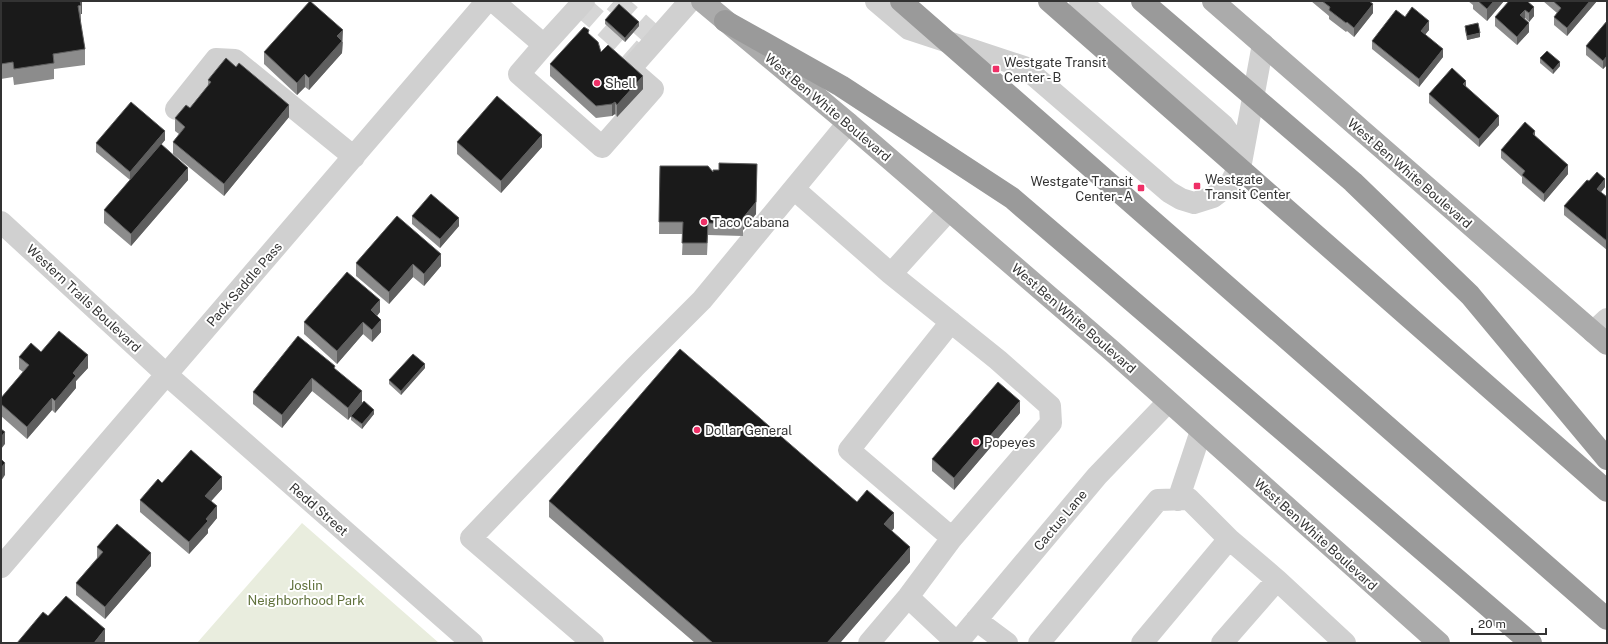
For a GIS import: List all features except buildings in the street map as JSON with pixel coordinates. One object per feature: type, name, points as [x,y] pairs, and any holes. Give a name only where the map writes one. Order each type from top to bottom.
[{"type":"highway","points":[[901,1],[1607,619]]},
{"type":"highway","points":[[1049,1],[1607,491]]},
{"type":"highway","points":[[1142,1],[1353,182],[1470,296],[1607,459]]},
{"type":"highway","points":[[725,21],[841,86],[1012,198],[1531,643]]},
{"type":"main road","name":"West Ben White Boulevard","points":[[702,1],[848,122],[1111,350],[1439,643]]},
{"type":"main road","name":"West Ben White Boulevard","points":[[1213,1],[1602,332]]},
{"type":"street","name":"Pack Saddle Pass","points":[[1,567],[487,1]]},
{"type":"street","points":[[493,1],[544,45]]},
{"type":"street","points":[[584,1],[519,74],[602,146],[653,89],[630,69],[690,1]]},
{"type":"street","points":[[876,1],[909,29],[1024,67],[1169,192],[1181,199],[1194,203],[1214,197],[1230,184],[1241,162],[1263,44]]},
{"type":"street","points":[[1080,1],[1223,125],[1242,151]]},
{"type":"street","points":[[176,109],[216,59],[235,60],[354,156]]},
{"type":"street","points":[[593,643],[471,538],[635,367],[702,300],[848,122]]},
{"type":"street","points":[[794,189],[891,274],[998,360],[1050,406],[1051,423],[952,538],[908,598],[869,643]]},
{"type":"street","points":[[891,274],[949,210]]},
{"type":"street","name":"Western Trails Boulevard","points":[[1,222],[167,375]]},
{"type":"street","points":[[951,322],[849,450],[952,538]]},
{"type":"street","name":"Redd Street","points":[[167,375],[472,643]]},
{"type":"street","name":"Cactus Lane","points":[[956,643],[1097,476],[1168,402]]},
{"type":"street","points":[[1178,500],[1201,431]]},
{"type":"street","points":[[1039,643],[1158,500],[1189,500],[1229,539],[1277,580],[1332,639]]},
{"type":"street","points":[[1142,643],[1229,539]]},
{"type":"street","points":[[1222,643],[1277,580]]},
{"type":"street","points":[[908,598],[956,643]]},
{"type":"street","points":[[976,620],[1007,643]]},
{"type":"green space","name":"Joslin Neighborhood Park","points":[[302,523],[439,643],[197,643]]},
{"type":"tunnel","points":[[614,1],[657,39]]},
{"type":"tunnel","points":[[580,5],[640,58]]},
{"type":"place","name":"Westgate Transit Center - B","points":[[996,69]]},
{"type":"place","name":"Shell","points":[[597,83]]},
{"type":"place","name":"Westgate Transit Center","points":[[1197,186]]},
{"type":"place","name":"Westgate Transit Center - A","points":[[1141,188]]},
{"type":"place","name":"Taco Cabana","points":[[704,222]]},
{"type":"place","name":"Dollar General","points":[[697,430]]},
{"type":"place","name":"Popeyes","points":[[976,442]]}]
